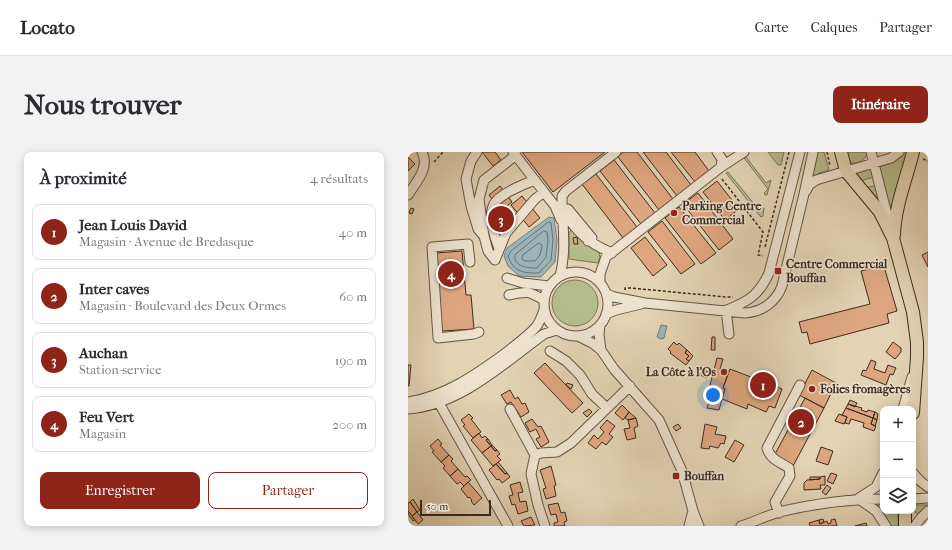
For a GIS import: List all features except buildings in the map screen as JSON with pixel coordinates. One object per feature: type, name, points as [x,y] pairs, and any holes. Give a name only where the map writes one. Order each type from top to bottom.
[{"type":"main road","points":[[841,152],[846,171],[880,212],[894,238],[913,312],[918,356],[914,406]]},
{"type":"main road","points":[[894,238],[894,221],[897,205],[913,152]]},
{"type":"street","points":[[408,195],[423,172],[425,166],[423,152]]},
{"type":"street","points":[[477,152],[471,161],[466,179],[471,206],[478,229],[484,236]]},
{"type":"street","points":[[560,276],[563,264],[562,196],[566,191],[616,152]]},
{"type":"street","points":[[717,152],[722,159],[720,172]]},
{"type":"street","points":[[600,282],[600,274],[606,257],[720,172],[744,152]]},
{"type":"street","points":[[726,310],[750,299],[760,290],[769,273],[800,152]]},
{"type":"street","points":[[607,294],[614,297],[645,303],[745,313],[754,312],[767,306],[776,297],[782,286],[813,152]]},
{"type":"street","points":[[872,152],[894,238]]},
{"type":"street","points":[[804,194],[809,185],[816,180],[891,158],[900,152]]},
{"type":"street","points":[[544,192],[535,199],[506,233],[498,249],[495,260],[488,251],[484,236],[479,199],[484,180],[515,154],[555,206],[563,225]]},
{"type":"street","points":[[498,249],[492,212],[494,204],[509,192],[535,180]]},
{"type":"street","points":[[563,211],[588,241],[599,248],[612,252]]},
{"type":"street","points":[[470,262],[468,244],[432,247],[438,338],[474,334],[479,332]]},
{"type":"street","points":[[408,402],[433,396],[450,389],[472,377],[516,345],[537,326],[544,310],[544,300],[549,286],[560,276],[573,272],[586,273],[600,282],[607,294],[608,304],[606,314],[600,325],[587,334],[571,336],[558,330],[550,323],[544,310]]},
{"type":"street","points":[[507,278],[523,283],[549,286]]},
{"type":"street","points":[[509,295],[521,292],[532,292],[544,300]]},
{"type":"street","points":[[606,314],[645,303]]},
{"type":"street","points":[[726,310],[729,324],[729,334]]},
{"type":"street","points":[[600,325],[599,334],[601,350]]},
{"type":"street","points":[[408,409],[439,403],[471,388],[544,334],[558,330]]},
{"type":"street","points":[[578,336],[592,343],[601,350],[614,369],[659,420],[682,471],[693,511],[699,526]]},
{"type":"street","points":[[550,351],[566,361],[580,375],[592,394],[606,408]]},
{"type":"street","points":[[904,406],[918,356]]},
{"type":"street","points":[[779,513],[775,502],[790,476],[790,471],[789,468],[772,458],[768,453],[767,448],[800,385]]},
{"type":"street","points":[[535,455],[557,452],[566,446],[630,386]]},
{"type":"street","points":[[439,403],[508,526]]},
{"type":"street","points":[[510,409],[535,455],[531,474],[538,505],[546,526]]},
{"type":"street","points":[[916,477],[920,482],[928,487]]},
{"type":"street","points":[[858,499],[876,487],[880,478]]},
{"type":"street","points":[[916,499],[928,498]]},
{"type":"street","points":[[858,499],[876,511],[886,526]]},
{"type":"street","points":[[741,526],[779,513],[858,499],[880,499]]},
{"type":"street","points":[[688,526],[693,511]]},
{"type":"street","points":[[915,526],[928,511]]},
{"type":"path","points":[[765,249],[789,152]]},
{"type":"path","points":[[827,152],[831,169]]},
{"type":"path","points":[[720,172],[763,232],[758,255],[773,258]]},
{"type":"path","points":[[625,288],[735,297]]},
{"type":"green space","points":[[768,152],[784,152],[781,165],[778,165]]},
{"type":"green space","points":[[817,152],[824,152],[829,170],[819,173],[812,178]]},
{"type":"green space","points":[[846,152],[867,152],[864,159],[859,162],[850,163]]},
{"type":"green space","points":[[904,152],[911,152],[890,214],[878,167],[889,164]]},
{"type":"green space","points":[[746,157],[766,183],[771,180],[767,195],[764,193],[768,189],[744,158]]},
{"type":"green space","points":[[872,168],[875,177],[859,181],[853,173]]},
{"type":"green space","points":[[728,172],[759,210],[764,208],[763,216],[761,217],[726,173]]},
{"type":"green space","points":[[877,185],[884,213],[865,188]]},
{"type":"green space","points":[[572,228],[599,251],[600,257],[598,263],[569,259],[569,233]]},
{"type":"green space","points":[[580,280],[592,286],[597,294],[597,312],[592,320],[584,325],[570,326],[558,320],[553,312],[552,298],[558,286],[566,281]]},
{"type":"green space","points":[[916,505],[928,505],[928,507],[919,515],[916,512]]},
{"type":"green space","points":[[883,514],[898,514],[898,526],[889,526]]},
{"type":"water","points":[[549,217],[554,218],[557,240],[555,262],[541,277],[519,276],[508,266],[504,256],[507,248]]},
{"type":"water","points":[[661,325],[667,326],[664,338],[661,339],[657,337]]},
{"type":"place","name":"Parking Centre Commercial","points":[[674,213]]},
{"type":"place","name":"Auchan","points":[[501,219]]},
{"type":"place","name":"Centre Commercial Bouffan","points":[[778,271]]},
{"type":"place","name":"Feu Vert","points":[[451,274]]},
{"type":"place","name":"La Côte à l'Os","points":[[724,372]]},
{"type":"place","name":"Jean Louis David","points":[[763,385]]},
{"type":"place","name":"Folies fromagères","points":[[812,389]]},
{"type":"place","name":"Inter caves","points":[[801,422]]},
{"type":"place","name":"Bouffan","points":[[676,476]]}]
